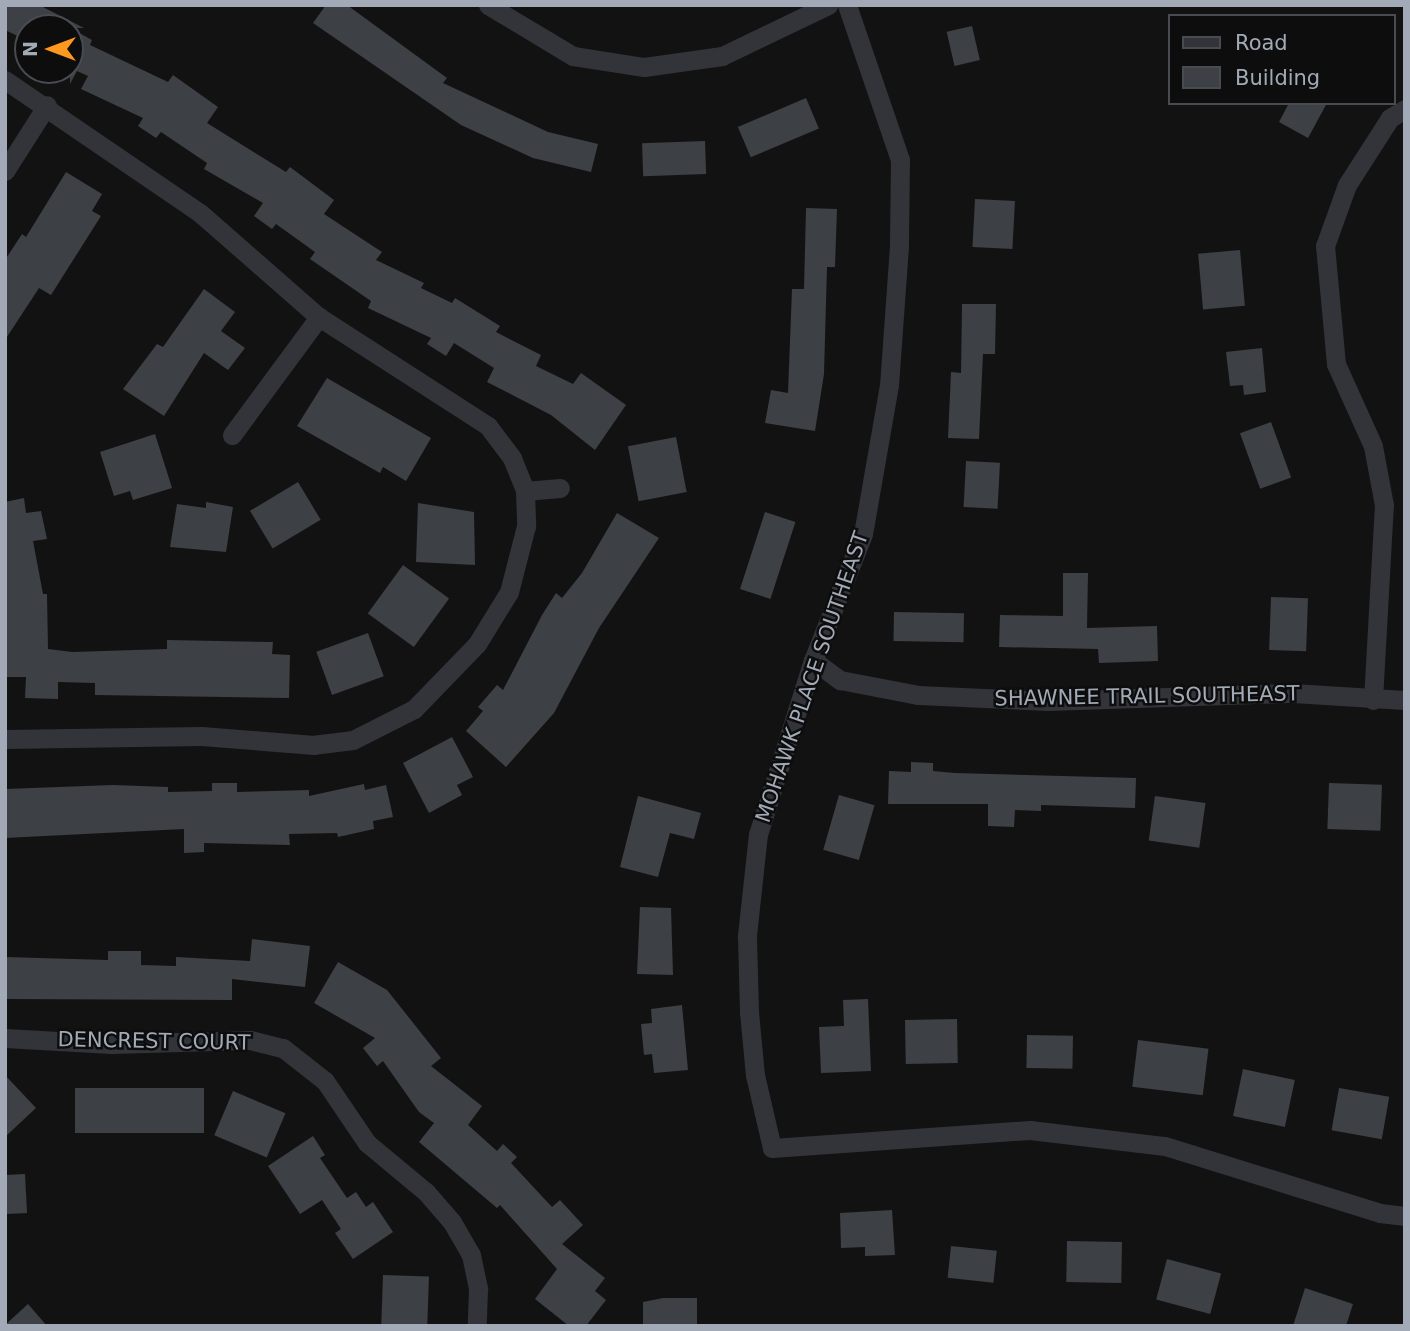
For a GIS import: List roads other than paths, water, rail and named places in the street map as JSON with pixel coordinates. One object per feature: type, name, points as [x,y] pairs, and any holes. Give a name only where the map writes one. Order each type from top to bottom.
[{"type":"street","points":[[488,5],[573,56],[644,67],[722,56],[828,5]]},
{"type":"street","name":"MOHAWK PLACE SOUTHEAST","points":[[847,5],[900,160],[899,246],[889,385],[863,534],[813,660],[758,834],[747,936],[755,1075],[772,1148],[1030,1130],[1165,1146],[1380,1213],[1405,1216]]},
{"type":"street","points":[[5,80],[47,105],[200,213],[320,317],[488,426],[512,458],[525,491],[526,526],[509,592],[477,644],[440,686],[387,724],[353,740],[314,745],[201,736],[5,739]]},
{"type":"street","points":[[5,170],[47,105]]},
{"type":"street","points":[[1373,700],[1384,505],[1373,446],[1336,364],[1325,246],[1347,185],[1390,118],[1405,109]]},
{"type":"street","points":[[232,435],[320,317]]},
{"type":"street","points":[[525,491],[560,488]]},
{"type":"street","name":"SHAWNEE TRAIL SOUTHEAST","points":[[813,660],[840,680],[918,695],[1048,701],[1293,693],[1405,701]]},
{"type":"street","name":"DENCREST COURT","points":[[5,1038],[111,1044],[250,1040],[283,1048],[325,1081],[367,1143],[426,1192],[452,1222],[471,1255],[478,1289],[477,1326]]}]
